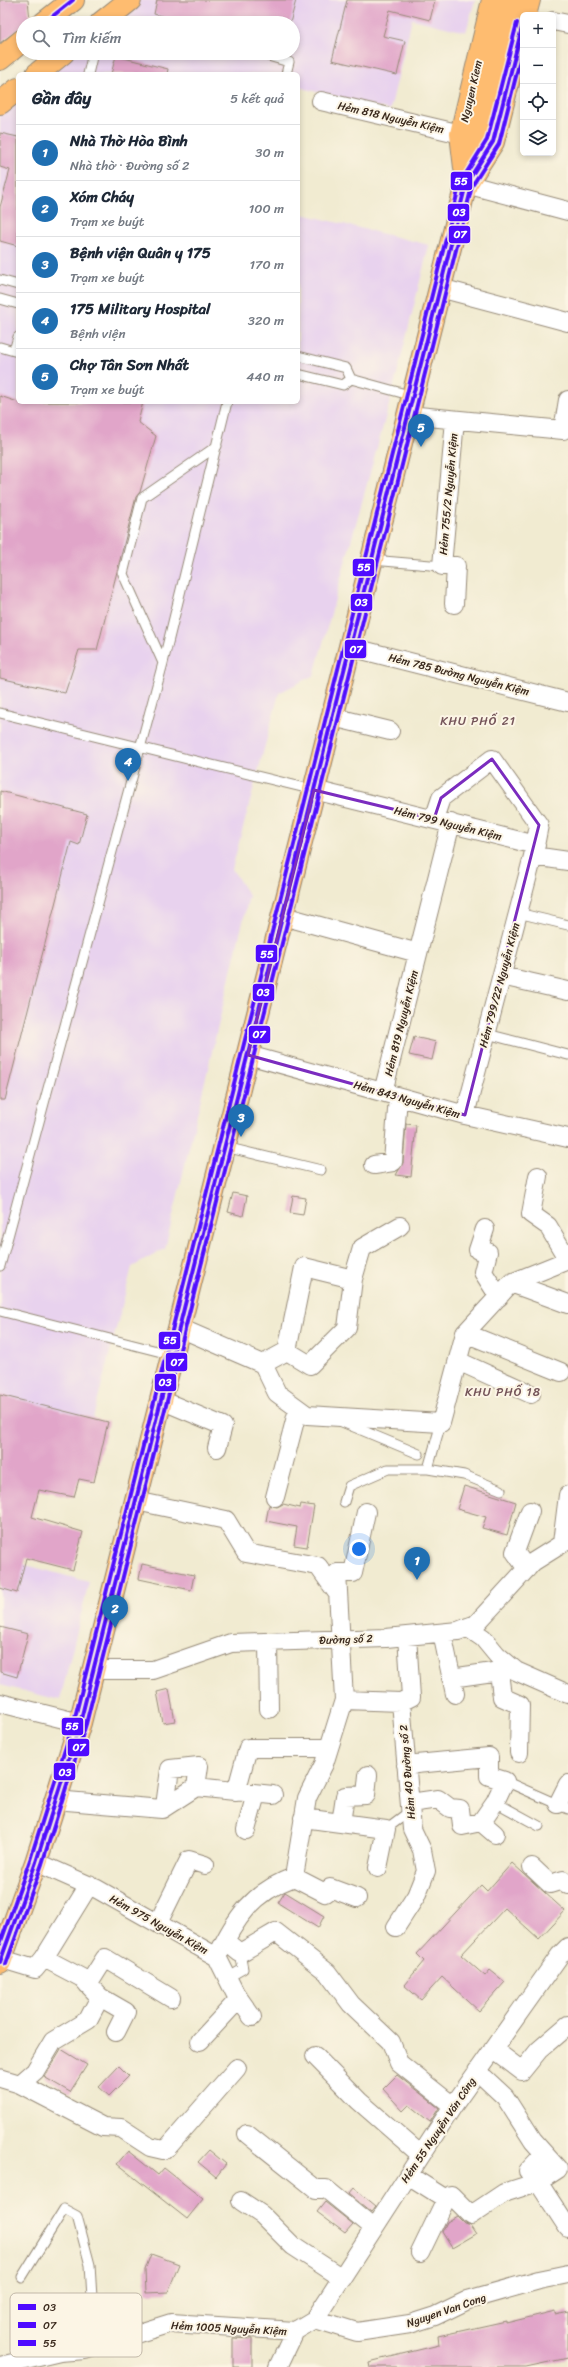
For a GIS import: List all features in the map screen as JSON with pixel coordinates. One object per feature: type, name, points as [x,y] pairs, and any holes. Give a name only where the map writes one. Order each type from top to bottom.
[{"type":"main road","points":[[53,16],[73,0]]},
{"type":"main road","points":[[110,16],[130,0]]},
{"type":"main road","name":"Nguyen Kiem","points":[[469,136],[493,0]]},
{"type":"main road","points":[[1,1961],[56,1800],[80,1723],[94,1670],[466,184],[469,136],[512,0]]},
{"type":"main road","points":[[526,12],[529,0]]},
{"type":"main road","points":[[466,184],[493,142],[520,36]]},
{"type":"main road","points":[[0,59],[16,46]]},
{"type":"main road","points":[[39,72],[54,60]]},
{"type":"main road","points":[[0,104],[16,91]]},
{"type":"street","points":[[556,22],[568,24]]},
{"type":"street","name":"Hẻm 818 Nguyễn Kiệm","points":[[321,101],[469,136]]},
{"type":"street","points":[[466,184],[568,211]]},
{"type":"street","points":[[440,288],[568,322]]},
{"type":"street","points":[[411,405],[455,420],[563,430],[568,400]]},
{"type":"street","name":"Hẻm 755/2 Nguyễn Kiệm","points":[[454,604],[456,566],[442,566],[455,420]]},
{"type":"street","name":"Hẻm 785 Đường Nguyễn Kiệm","points":[[350,646],[568,702]]},
{"type":"street","points":[[333,716],[390,731]]},
{"type":"street","name":"Hẻm 799/22 Nguyễn Kiệm","points":[[443,821],[440,798],[492,759],[539,826],[535,850],[465,1115]]},
{"type":"street","name":"Hẻm 799 Nguyễn Kiệm","points":[[314,790],[443,821],[568,861]]},
{"type":"street","name":"Hẻm 819 Nguyễn Kiệm","points":[[374,1165],[393,1162],[390,1094],[443,821]]},
{"type":"street","points":[[283,916],[418,953]]},
{"type":"street","points":[[502,976],[568,992]]},
{"type":"street","name":"Hẻm 843 Nguyễn Kiệm","points":[[248,1055],[465,1115],[568,1138]]},
{"type":"street","points":[[180,1328],[263,1364],[277,1393],[307,1415],[441,1422],[465,1332],[511,1283],[568,1260],[548,1226],[531,1214],[538,1176]]},
{"type":"street","points":[[287,1351],[310,1365],[347,1328],[352,1279],[362,1248],[400,1226]]},
{"type":"street","points":[[485,1229],[478,1250],[488,1252],[483,1272],[499,1297]]},
{"type":"street","points":[[287,1351],[304,1267],[352,1279]]},
{"type":"street","points":[[511,1283],[568,1304]]},
{"type":"street","points":[[465,1332],[561,1372]]},
{"type":"street","points":[[263,1364],[287,1351]]},
{"type":"street","points":[[458,1361],[531,1394]]},
{"type":"street","points":[[161,1400],[223,1426],[217,1448]]},
{"type":"street","points":[[275,1497],[298,1409]]},
{"type":"street","points":[[565,1542],[568,1495]]},
{"type":"street","points":[[136,1501],[226,1520],[246,1553],[318,1566],[338,1594]]},
{"type":"street","points":[[526,1569],[515,1552],[530,1511]]},
{"type":"street","points":[[294,1877],[307,1798],[324,1764],[344,1700],[342,1639],[337,1573],[353,1573],[366,1512]]},
{"type":"street","name":"Đường số 2","points":[[94,1670],[152,1670],[230,1642],[268,1642],[407,1636],[442,1633],[467,1627],[476,1624],[526,1569],[565,1542]]},
{"type":"street","points":[[467,1627],[483,1638],[501,1665],[502,1697],[520,1704],[519,1754]]},
{"type":"street","points":[[442,1633],[453,1686],[501,1665],[568,1694]]},
{"type":"street","points":[[344,1700],[401,1702],[411,1697],[407,1636]]},
{"type":"street","points":[[268,1642],[269,1709]]},
{"type":"street","name":"Hẻm 40 Đường số 2","points":[[396,1927],[416,1896],[426,1871],[422,1850],[412,1829],[401,1702]]},
{"type":"street","points":[[0,1703],[80,1723]]},
{"type":"street","points":[[236,1792],[248,1748],[330,1748]]},
{"type":"street","points":[[406,1765],[489,1757],[489,1776],[505,1781],[495,1802],[488,1828],[462,1826],[460,1809],[450,1808],[438,1799],[410,1807]]},
{"type":"street","points":[[165,1806],[170,1770],[199,1766],[196,1786]]},
{"type":"street","points":[[341,1823],[345,1796],[366,1796],[368,1775]]},
{"type":"street","points":[[563,1806],[568,1784]]},
{"type":"street","points":[[56,1800],[162,1808],[196,1786],[236,1792],[264,1794],[246,1830]]},
{"type":"street","points":[[303,1818],[386,1829],[378,1868]]},
{"type":"street","points":[[158,1923],[189,1860],[205,1865]]},
{"type":"street","name":"Hẻm 975 Nguyễn Kiệm","points":[[36,1862],[89,1885],[158,1923],[221,1949],[228,1978],[239,1999],[252,2017]]},
{"type":"street","points":[[532,1867],[550,1884],[563,1880],[568,1885]]},
{"type":"street","points":[[357,1898],[330,1888],[325,1893],[294,1877],[272,1885],[246,1908],[221,1949],[240,1953],[276,1932],[327,1972],[351,2004],[391,2042],[399,2063],[453,2106]]},
{"type":"street","points":[[1,1961],[35,1969],[44,1958],[89,1885]]},
{"type":"street","name":"Hẻm 55 Nguyễn Văn Công","points":[[315,2319],[453,2106],[492,2049],[560,1955],[568,1947]]},
{"type":"street","points":[[44,1958],[82,1978],[94,1991],[126,2012],[116,2032]]},
{"type":"street","points":[[20,2084],[35,2071],[53,2041],[88,2020],[94,1991],[105,1958],[171,1998]]},
{"type":"street","points":[[200,2041],[239,1999]]},
{"type":"street","points":[[492,2049],[522,2071],[539,2050],[568,2024]]},
{"type":"street","points":[[315,2056],[359,2101],[421,2155]]},
{"type":"street","points":[[0,2078],[20,2084],[103,2127],[121,2128],[150,2147],[163,2150],[168,2147],[238,2068]]},
{"type":"street","points":[[420,2253],[446,2199],[451,2195],[471,2214],[504,2193],[538,2182],[558,2170],[533,2141],[505,2097],[477,2071]]},
{"type":"street","points":[[247,2134],[316,2189],[326,2189],[374,2228]]},
{"type":"street","points":[[408,2175],[446,2199]]},
{"type":"street","points":[[538,2182],[568,2228]]},
{"type":"street","points":[[241,2201],[262,2215],[293,2246],[342,2278]]},
{"type":"street","name":"Nguyen Van Cong","points":[[315,2319],[357,2332],[410,2324],[435,2316],[468,2300],[539,2280],[568,2274]]},
{"type":"street","points":[[278,2367],[295,2331],[315,2319]]},
{"type":"street","name":"Hẻm 1005 Nguyễn Kiệm","points":[[142,2332],[171,2323],[295,2331]]},
{"type":"street","name":"Hẻm 1005 Nguyễn Kiệm","points":[[0,2366],[43,2357]]},
{"type":"lane","points":[[89,72],[92,60]]},
{"type":"lane","points":[[282,60],[289,62],[286,72]]},
{"type":"lane","points":[[0,280],[16,284]]},
{"type":"lane","points":[[0,299],[16,303]]},
{"type":"lane","points":[[0,347],[14,351],[16,344]]},
{"type":"lane","points":[[300,356],[346,368],[351,379],[411,405]]},
{"type":"lane","points":[[300,374],[343,385],[351,379]]},
{"type":"lane","points":[[0,1266],[163,663],[227,404]]},
{"type":"lane","points":[[163,663],[123,574],[142,498],[217,446]]},
{"type":"lane","points":[[372,560],[442,566]]},
{"type":"lane","points":[[0,713],[314,790]]},
{"type":"lane","points":[[518,913],[568,926]]},
{"type":"lane","points":[[487,1034],[568,1055]]},
{"type":"lane","points":[[225,1147],[322,1170]]},
{"type":"lane","points":[[0,1310],[173,1355]]},
{"type":"lane","points":[[329,1417],[419,1454]]},
{"type":"lane","points":[[428,1469],[441,1422]]},
{"type":"lane","points":[[344,1502],[349,1486],[388,1469],[428,1469],[464,1475],[501,1490]]},
{"type":"lane","points":[[505,1781],[563,1806]]},
{"type":"lane","points":[[495,1802],[538,1826]]},
{"type":"lane","points":[[386,1829],[410,1807]]},
{"type":"lane","points":[[228,1978],[243,1969],[240,1953]]},
{"type":"lane","points":[[22,2277],[64,2209],[78,2216],[90,2265],[92,2293]]},
{"type":"highlighted area","points":[[492,759],[539,825],[465,1115],[248,1055],[314,790],[434,819],[441,798]]},
{"type":"shaded area","points":[[137,0],[475,0],[466,32],[412,19],[390,110],[300,88],[300,72],[48,72],[63,60],[300,60],[300,16],[118,16]]},
{"type":"shaded area","points":[[16,99],[16,404],[300,404],[300,213],[429,245],[393,390],[314,675],[279,693],[232,869],[249,896],[165,1249],[132,1267],[93,1418],[0,1395],[0,111]]},
{"type":"shaded area","points":[[0,1558],[89,1582],[60,1700],[0,1685]]},
{"type":"building","points":[[0,0],[28,0],[30,16],[16,16],[16,31],[0,43]]},
{"type":"building","points":[[157,0],[296,0],[292,16],[162,16],[154,14]]},
{"type":"building","points":[[347,0],[435,0],[430,20],[390,10],[383,36],[405,41],[397,75],[332,60]]},
{"type":"building","points":[[115,60],[132,60],[168,69],[167,72],[112,72]]},
{"type":"building","points":[[0,133],[16,137],[16,245],[0,241],[0,207],[10,170],[0,167]]},
{"type":"building","points":[[0,396],[16,401],[16,404],[142,404],[138,422],[156,436],[140,492],[136,497],[97,650],[79,650],[65,693],[0,678]]},
{"type":"building","points":[[0,791],[87,814],[79,845],[71,842],[5,1100],[0,1100]]},
{"type":"building","points":[[414,1037],[436,1042],[432,1060],[409,1055]]},
{"type":"building","points":[[406,1124],[416,1125],[411,1177],[396,1175],[403,1163]]},
{"type":"building","points":[[233,1193],[247,1196],[243,1216],[228,1212]]},
{"type":"building","points":[[293,1196],[306,1198],[303,1215],[290,1213]]},
{"type":"building","points":[[0,1395],[108,1422],[94,1482],[79,1479],[74,1497],[39,1490],[32,1517],[83,1532],[73,1570],[26,1558],[17,1593],[0,1588]]},
{"type":"building","points":[[464,1486],[516,1502],[507,1535],[482,1528],[486,1517],[457,1509]]},
{"type":"building","points":[[283,1504],[300,1508],[301,1504],[314,1506],[307,1547],[294,1545],[297,1527],[266,1521],[269,1505],[277,1507]]},
{"type":"building","points":[[142,1564],[194,1575],[191,1590],[139,1579]]},
{"type":"building","points":[[0,1627],[28,1634],[17,1677],[0,1672]]},
{"type":"building","points":[[169,1689],[175,1721],[163,1723],[157,1692]]},
{"type":"building","points":[[512,1863],[565,1911],[539,1939],[505,1908],[461,1955],[485,1976],[490,1970],[505,1982],[479,2011],[442,1977],[421,2000],[404,1985],[424,1961],[417,1954],[481,1885],[487,1891]]},
{"type":"building","points":[[285,1892],[324,1916],[318,1928],[278,1903]]},
{"type":"building","points":[[61,2049],[87,2065],[70,2092],[44,2077]]},
{"type":"building","points":[[119,2066],[129,2076],[109,2096],[99,2087]]},
{"type":"building","points":[[397,2075],[439,2108],[430,2122],[409,2105],[403,2111],[383,2089]]},
{"type":"building","points":[[209,2150],[226,2164],[216,2177],[198,2162]]},
{"type":"building","points":[[128,2151],[158,2175],[164,2168],[203,2199],[187,2219],[117,2164]]},
{"type":"building","points":[[354,2188],[376,2206],[371,2212],[349,2194]]},
{"type":"building","points":[[325,2202],[353,2224],[345,2233],[317,2212]]},
{"type":"building","points":[[457,2216],[464,2223],[470,2225],[476,2234],[452,2248],[442,2232],[447,2222]]},
{"type":"building","points":[[151,2254],[179,2264],[168,2292],[146,2293],[145,2270]]},
{"type":"building","points":[[555,2311],[555,2314],[568,2311],[568,2358],[526,2367],[370,2367],[369,2362],[439,2345],[438,2336],[506,2321],[506,2323]]},
{"type":"building","points":[[233,2338],[252,2339],[252,2367],[233,2367]]},
{"type":"transit line","name":"03","points":[[53,16],[73,0]]},
{"type":"transit line","name":"55","points":[[0,1944],[30,1860],[74,1721],[460,183],[487,140],[517,23]]},
{"type":"transit line","name":"03","points":[[0,1962],[36,1862],[80,1723],[466,184],[493,142],[520,36]]},
{"type":"transit line","name":"07","points":[[6,1964],[42,1864],[86,1724],[472,186],[499,144],[520,60]]},
{"type":"place","name":"Chợ Tân Sơn Nhất","points":[[421,447]]},
{"type":"place","name":"175 Military Hospital","points":[[128,781]]},
{"type":"place","name":"Bệnh viện Quân y 175","points":[[241,1137]]},
{"type":"place","name":"Nhà Thờ Hòa Bình","points":[[417,1580]]},
{"type":"place","name":"Xóm Cháy","points":[[115,1628]]},
{"type":"district","name":"KHU PHỐ 21","points":[[478,721]]},
{"type":"district","name":"KHU PHỐ 18","points":[[503,1392]]}]
